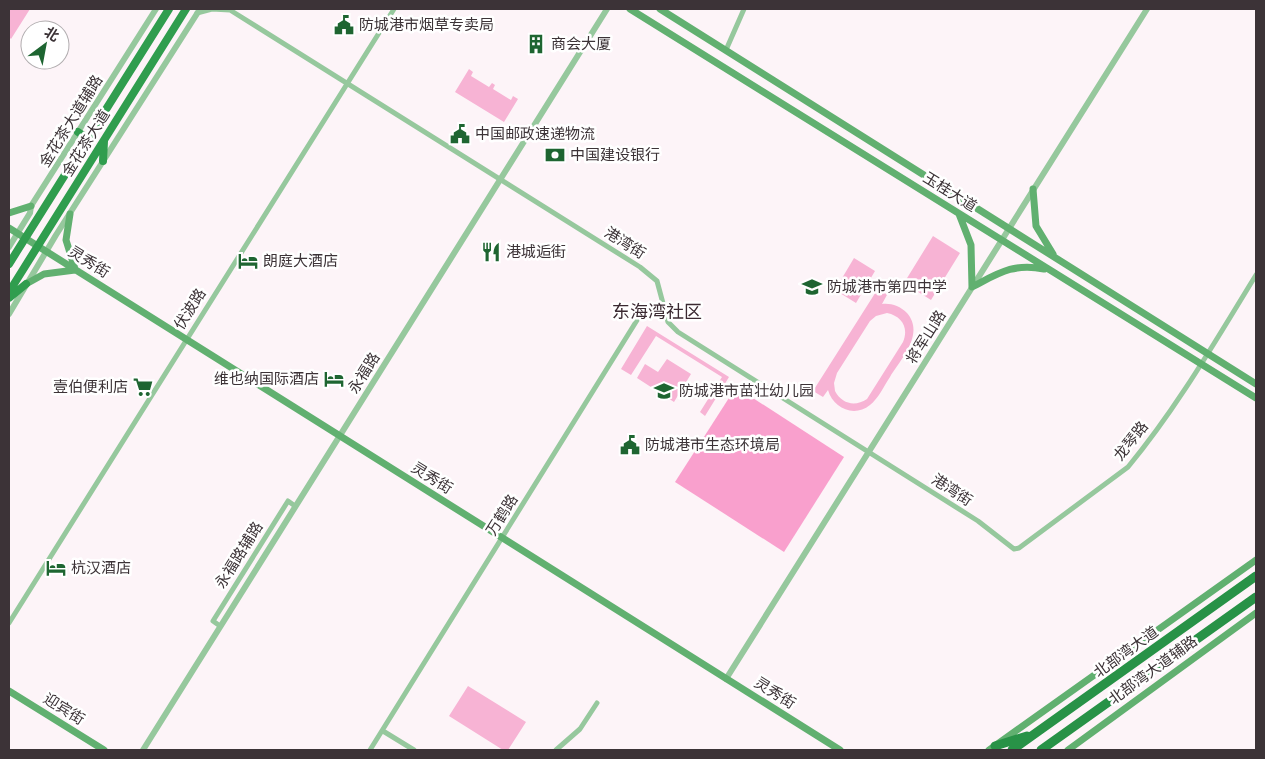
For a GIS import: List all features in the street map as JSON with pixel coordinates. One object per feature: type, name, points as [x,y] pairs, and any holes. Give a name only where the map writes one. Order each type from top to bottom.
[{"type":"highway","name":"北部湾大道","points":[[1012,750],[1256,576]]},
{"type":"highway","name":"北部湾大道","points":[[1041,750],[1256,597]]},
{"type":"highway","points":[[992,748],[1035,734]]},
{"type":"main road","name":"金花茶大道","points":[[9,264],[169,9]]},
{"type":"main road","name":"金花茶大道","points":[[9,292],[186,9]]},
{"type":"main road","name":"玉桂大道","points":[[630,9],[1256,398]]},
{"type":"main road","name":"玉桂大道","points":[[660,9],[1256,384]]},
{"type":"main road","points":[[78,132],[87,138]]},
{"type":"main road","points":[[104,140],[104,161]]},
{"type":"main road","points":[[1033,190],[1036,226],[1056,258]]},
{"type":"main road","points":[[9,213],[31,206]]},
{"type":"main road","points":[[9,298],[26,284],[44,274],[75,270],[66,240],[70,214]]},
{"type":"main road","points":[[959,214],[971,245],[972,287],[1010,268],[1025,266],[1049,270]]},
{"type":"main road","name":"灵秀街","points":[[9,228],[840,750]]},
{"type":"main road","name":"北部湾大道辅路","points":[[992,748],[1256,560]]},
{"type":"main road","name":"北部湾大道辅路","points":[[1068,750],[1256,613]]},
{"type":"main road","name":"迎宾街","points":[[9,691],[104,750]]},
{"type":"street","name":"金花茶大道辅路","points":[[9,247],[30,213],[31,206],[156,9]]},
{"type":"street","name":"港湾街","points":[[230,9],[652,276],[659,285],[668,322],[678,332],[978,521]]},
{"type":"street","points":[[9,314],[46,251],[199,11],[230,9]]},
{"type":"street","name":"伏波路","points":[[9,623],[394,9]]},
{"type":"street","name":"永福路","points":[[143,750],[607,9]]},
{"type":"street","points":[[726,50],[744,9]]},
{"type":"street","name":"将军山路","points":[[726,679],[1147,9]]},
{"type":"street","name":"龙琴路","points":[[978,521],[1014,549],[1018,548],[1128,467],[1142,450],[1208,354],[1256,275]]},
{"type":"street","name":"万鹤路","points":[[370,750],[639,317],[650,307],[664,304]]},
{"type":"street","points":[[556,750],[580,729],[597,703]]},
{"type":"street","points":[[383,731],[414,750]]},
{"type":"shaded area","points":[[9,9],[30,9],[23,20],[20,20],[20,25],[11,39],[9,37]]},
{"type":"shaded area","points":[[469,69],[473,72],[471,76],[489,87],[492,83],[495,85],[493,89],[511,100],[513,96],[518,99],[504,122],[455,92]]},
{"type":"shaded area","points":[[933,236],[960,253],[931,300],[904,283]]},
{"type":"shaded area","points":[[854,258],[875,271],[856,303],[835,290]]},
{"type":"shaded area","points":[[879,287],[888,293],[882,304],[901,308],[907,313],[912,321],[912,338],[905,354],[876,399],[864,409],[851,411],[834,402],[828,390],[823,397],[813,391]],"holes":[[[887,313],[897,317],[905,327],[903,342],[867,399],[858,403],[849,403],[841,399],[835,391],[834,383],[837,373],[870,321],[876,316]]]},
{"type":"shaded area","points":[[647,326],[729,377],[705,416],[700,412],[722,377],[656,336],[631,375],[621,369]]},
{"type":"shaded area","points":[[667,359],[691,374],[674,402],[637,378],[645,364],[658,372]]},
{"type":"shaded area","points":[[736,387],[844,457],[784,552],[675,482]]},
{"type":"shaded area","points":[[468,686],[526,722],[508,750],[503,750],[449,716]]},
{"type":"place","name":"防城港市烟草专卖局","points":[[344,25]]},
{"type":"place","name":"商会大厦","points":[[536,44]]},
{"type":"place","name":"中国邮政速递物流","points":[[460,134]]},
{"type":"place","name":"中国建设银行","points":[[555,155]]},
{"type":"place","name":"港城逅街","points":[[491,252]]},
{"type":"place","name":"朗庭大酒店","points":[[248,261]]},
{"type":"place","name":"防城港市第四中学","points":[[812,287]]},
{"type":"place","name":"维也纳国际酒店","points":[[334,379]]},
{"type":"place","name":"壹伯便利店","points":[[143,387]]},
{"type":"place","name":"防城港市苗壮幼儿园","points":[[664,391]]},
{"type":"place","name":"防城港市生态环境局","points":[[630,445]]},
{"type":"place","name":"杭汉酒店","points":[[56,568]]},
{"type":"district","name":"东海湾社区","points":[[657,312]]}]
